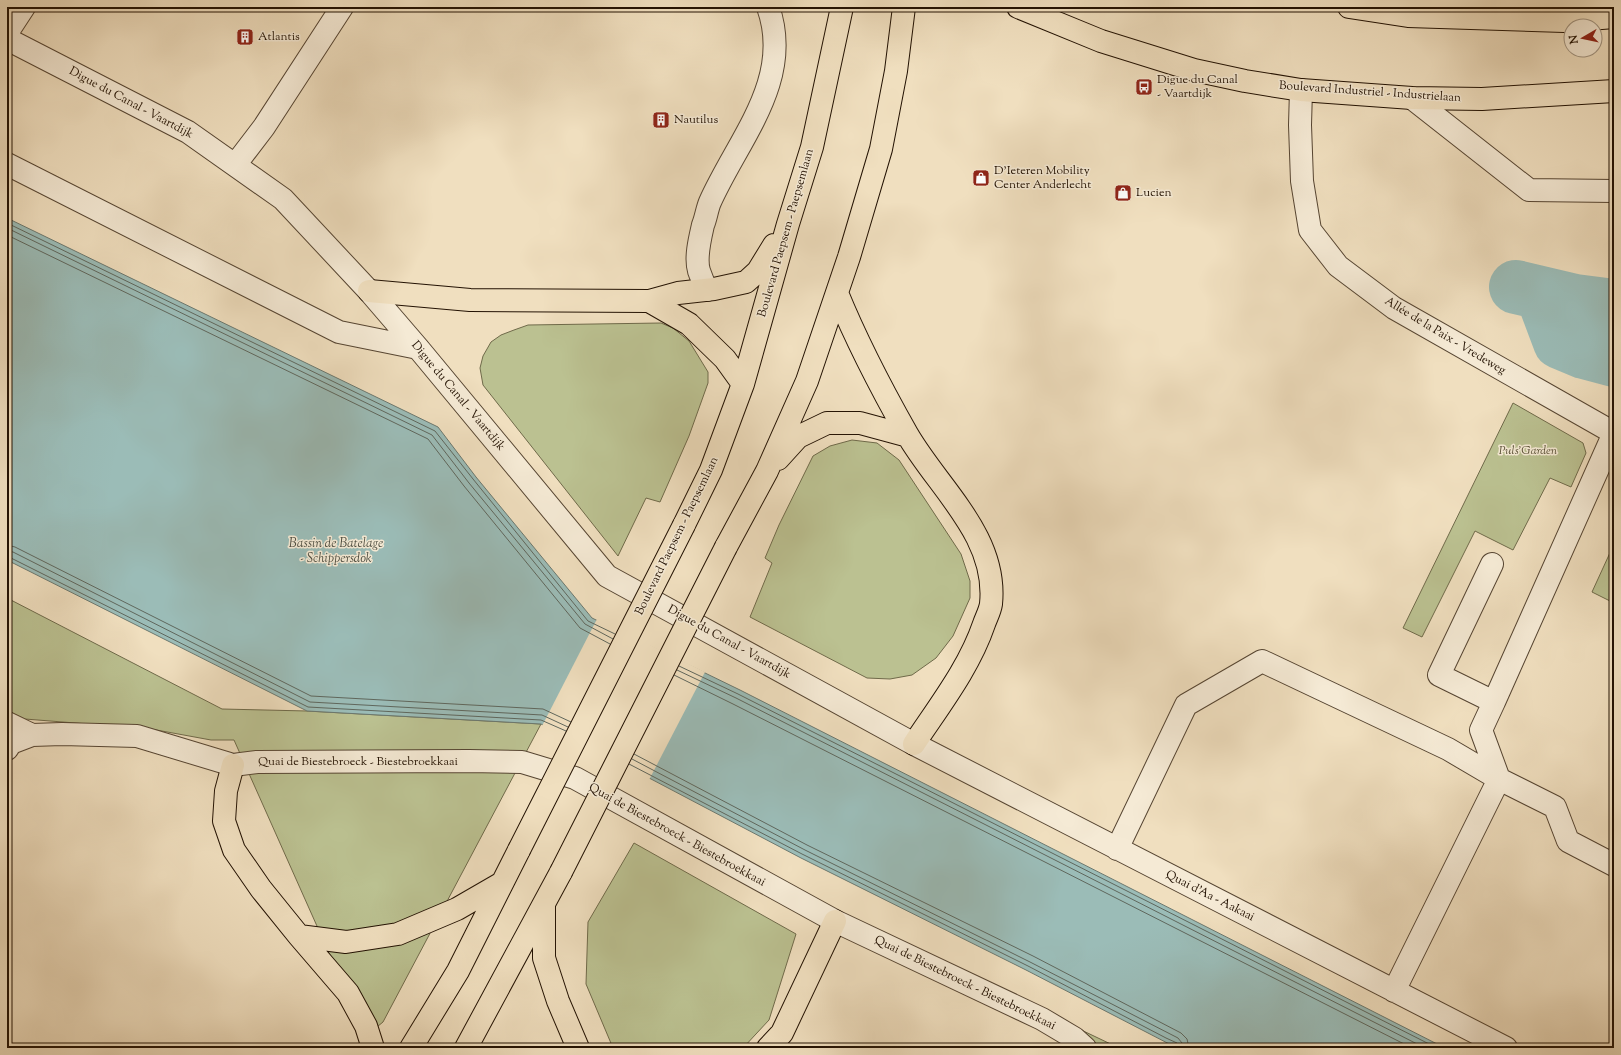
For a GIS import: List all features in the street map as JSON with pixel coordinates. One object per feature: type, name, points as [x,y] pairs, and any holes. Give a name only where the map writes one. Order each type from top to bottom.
[{"type":"main road","name":"Boulevard Paepsem - Paepsemlaan","points":[[411,1048],[458,971],[684,525],[710,470],[743,384],[788,224],[812,147],[842,7]]},
{"type":"main road","points":[[466,1048],[561,872],[766,471],[807,381],[849,257],[881,149],[896,71],[904,7]]},
{"type":"main road","name":"Boulevard Industriel - Industrielaan","points":[[1018,7],[1101,41],[1194,70],[1245,81],[1301,90],[1412,98],[1482,99],[1614,91]]},
{"type":"main road","points":[[1349,7],[1408,16],[1564,21],[1614,17]]},
{"type":"main road","points":[[369,291],[470,300],[649,301],[678,293],[707,290],[746,282],[758,271],[788,224]]},
{"type":"main road","points":[[837,293],[859,345],[908,436],[958,508],[982,546],[990,570],[991,605],[975,646],[959,675],[914,744]]},
{"type":"main road","points":[[649,301],[689,324],[725,359],[743,384]]},
{"type":"main road","points":[[766,471],[798,437],[827,423],[860,423],[908,436]]},
{"type":"main road","points":[[233,765],[226,791],[224,821],[234,850],[261,890],[348,993],[366,1026],[373,1048]]},
{"type":"main road","points":[[299,936],[346,942],[398,934],[457,909],[502,884]]},
{"type":"main road","points":[[544,903],[544,958],[558,1001],[578,1048]]},
{"type":"main road","points":[[768,1048],[782,1033],[835,921]]},
{"type":"street","points":[[7,33],[24,7]]},
{"type":"street","points":[[235,165],[264,127],[342,7]]},
{"type":"street","points":[[707,290],[698,270],[699,240],[710,203],[746,135],[765,96],[770,80],[776,48],[768,7]]},
{"type":"street","name":"Digue du Canal - Vaartdijk","points":[[7,39],[188,132],[283,199],[369,291],[418,348],[607,576],[914,744]]},
{"type":"street","name":"Allée de la Paix - Vredeweg","points":[[1301,90],[1300,125],[1302,181],[1310,230],[1338,266],[1394,308],[1614,433]]},
{"type":"street","points":[[1412,98],[1529,190],[1614,191]]},
{"type":"street","points":[[7,164],[339,332],[418,348]]},
{"type":"street","points":[[1394,991],[1499,779],[1482,730],[1614,433]]},
{"type":"street","points":[[1492,564],[1439,675],[1494,702]]},
{"type":"street","points":[[1117,848],[1186,705],[1262,661],[1448,749],[1499,779],[1555,807],[1568,841],[1614,865]]},
{"type":"street","points":[[7,723],[32,735]]},
{"type":"street","points":[[7,749],[11,743],[32,735],[62,734],[137,736],[233,765]]},
{"type":"street","name":"Quai d'Aa - Aakaai","points":[[914,744],[1506,1048]]},
{"type":"street","name":"Quai de Biestebroeck - Biestebroekkaai","points":[[233,765],[257,762],[522,762],[574,778],[835,921],[1042,1019],[1074,1038],[1085,1048]]},
{"type":"green space","points":[[661,323],[673,328],[689,341],[708,372],[708,383],[689,436],[660,502],[646,498],[618,556],[483,385],[480,368],[483,356],[491,342],[501,335],[528,325]]},
{"type":"green space","points":[[1588,339],[1614,341],[1614,382],[1579,359]]},
{"type":"green space","name":"Puls'Garden","points":[[1513,403],[1583,443],[1586,453],[1571,487],[1550,478],[1513,550],[1475,531],[1422,637],[1403,628]]},
{"type":"green space","points":[[852,440],[877,443],[899,460],[961,554],[970,581],[970,598],[953,636],[936,658],[912,675],[890,679],[867,678],[750,617],[772,563],[765,558],[779,525],[813,456],[830,446]]},
{"type":"green space","points":[[1614,544],[1614,603],[1592,592]]},
{"type":"green space","points":[[7,598],[222,709],[307,711],[541,724],[383,1022],[366,1036],[234,740],[211,740],[151,729],[25,719],[7,710]]},
{"type":"green space","points":[[634,843],[796,934],[769,1020],[743,1048],[613,1048],[586,984],[588,922]]},
{"type":"green space","points":[[1075,1027],[1119,1048],[1098,1048]]},
{"type":"water","name":"Bassin de Batelage - Schippersdok","points":[[7,218],[438,427],[476,477],[592,618],[740,690],[1445,1048],[1177,1048],[1026,970],[801,858],[651,779],[541,724],[307,711],[7,560]]},
{"type":"pier","points":[[597,619],[705,672],[649,780],[542,726]]},
{"type":"waterway","points":[[1516,287],[1575,301],[1614,306]]},
{"type":"waterway","points":[[1542,294],[1560,342],[1584,352],[1614,360]]},
{"type":"place","name":"Atlantis","points":[[245,37]]},
{"type":"place","name":"Digue du Canal - Vaartdijk","points":[[1144,87]]},
{"type":"place","name":"Nautilus","points":[[661,120]]},
{"type":"place","name":"D'Ieteren Mobility Center Anderlecht","points":[[981,178]]},
{"type":"place","name":"Lucien","points":[[1123,193]]}]
